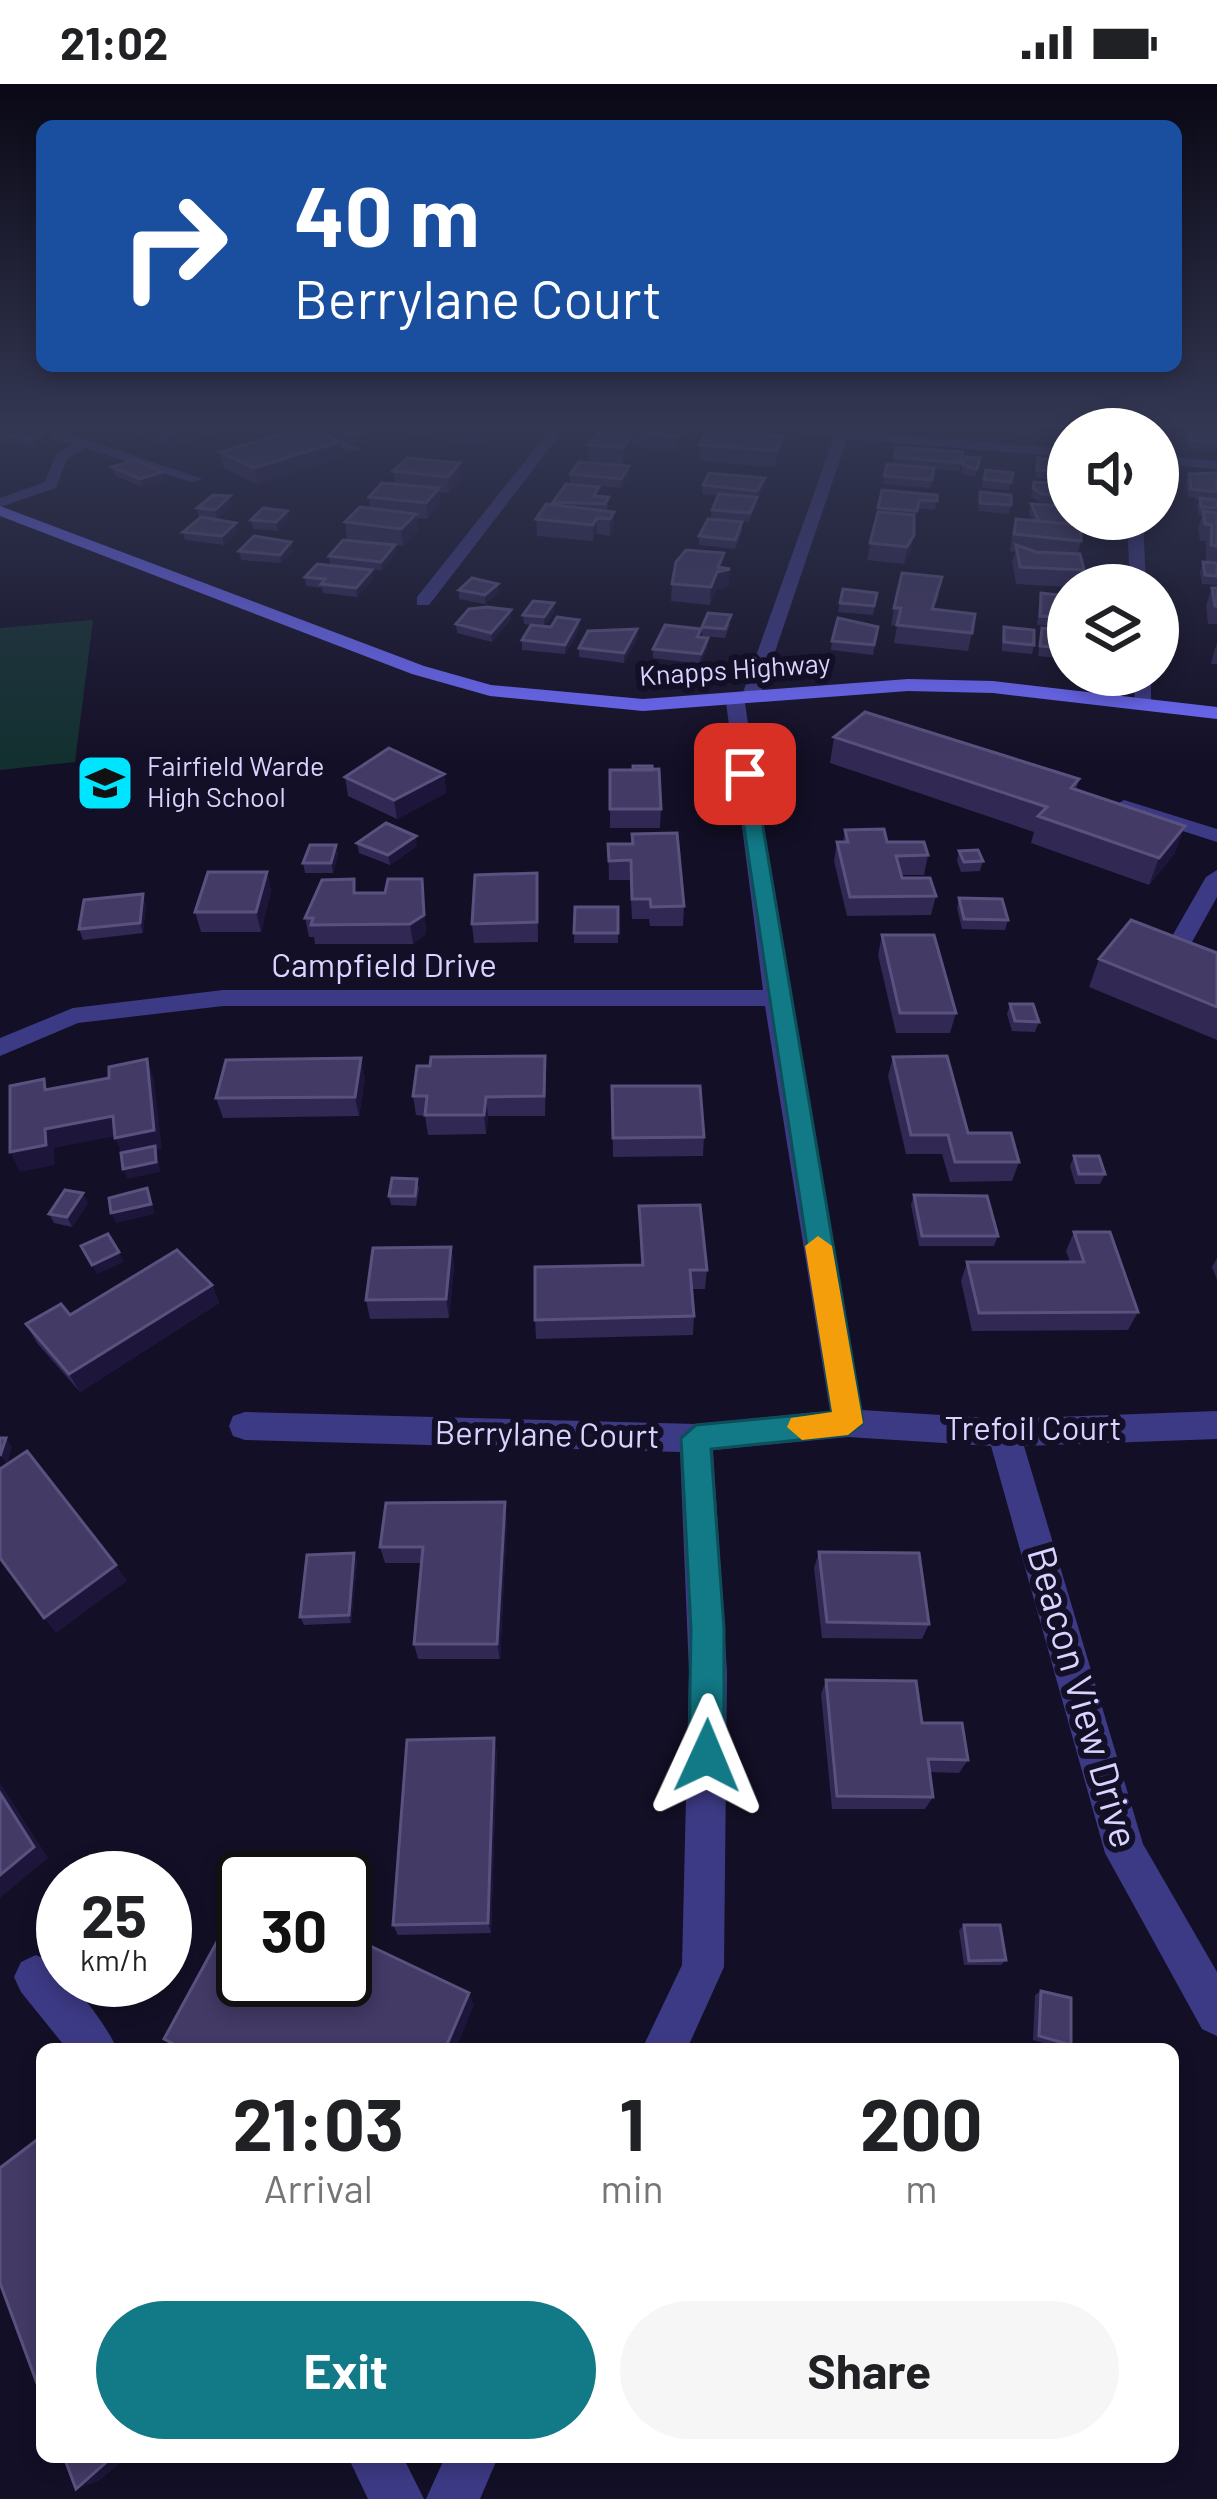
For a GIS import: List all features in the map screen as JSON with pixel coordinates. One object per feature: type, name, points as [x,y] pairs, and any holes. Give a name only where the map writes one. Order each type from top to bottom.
[{"type":"street","name":"Knapps Highway","points":[[84,540],[418,670],[490,690],[643,705],[908,685],[1217,713]]},
{"type":"street","points":[[423,601],[471,540]]},
{"type":"street","points":[[802,540],[742,700],[776,998],[848,1423]]},
{"type":"street","points":[[1144,696],[1144,703]]},
{"type":"street","points":[[1109,802],[1217,836]]},
{"type":"street","points":[[1217,877],[1179,945],[1217,959]]},
{"type":"street","name":"Campfield Drive","points":[[0,1048],[73,1016],[223,998],[776,998]]},
{"type":"street","name":"Trefoil Court","points":[[848,1423],[1004,1433],[1217,1425]]},
{"type":"street","name":"Berrylane Court","points":[[245,1426],[696,1438],[848,1423]]},
{"type":"street","name":"Beacon View Drive","points":[[1004,1433],[1125,1853],[1217,2014]]},
{"type":"street","points":[[667,2043],[703,1967],[708,1672],[696,1438]]},
{"type":"street","points":[[60,2007],[89,2043]]},
{"type":"street","points":[[377,2463],[397,2499]]},
{"type":"street","points":[[452,2499],[469,2463]]},
{"type":"green space","points":[[93,620],[75,762],[0,770],[0,628]]},
{"type":"building","points":[[250,540],[291,542],[280,555],[239,551]]},
{"type":"building","points":[[343,540],[395,545],[381,562],[329,556]]},
{"type":"building","points":[[871,540],[911,540],[907,547]]},
{"type":"building","points":[[1016,545],[1036,552],[1080,554],[1082,564],[1047,564],[1047,568],[1020,567]]},
{"type":"building","points":[[686,550],[724,553],[718,567],[730,569],[717,572],[711,587],[672,584],[676,562]]},
{"type":"building","points":[[1203,562],[1217,563],[1217,576],[1205,575]]},
{"type":"building","points":[[317,564],[372,570],[356,588],[305,577]]},
{"type":"building","points":[[902,573],[942,577],[932,609],[975,614],[972,633],[897,625],[901,608],[894,608]]},
{"type":"building","points":[[472,578],[498,584],[485,595],[459,590]]},
{"type":"building","points":[[843,589],[877,593],[874,606],[840,603]]},
{"type":"building","points":[[1041,593],[1047,594],[1047,616],[1040,616]]},
{"type":"building","points":[[533,601],[554,603],[544,617],[523,615]]},
{"type":"building","points":[[469,609],[511,610],[491,633],[456,624]]},
{"type":"building","points":[[708,613],[731,615],[725,629],[702,627]]},
{"type":"building","points":[[557,617],[579,620],[565,645],[522,640],[531,625],[551,627]]},
{"type":"building","points":[[838,618],[878,627],[874,645],[832,641]]},
{"type":"building","points":[[665,625],[701,629],[697,637],[708,638],[701,654],[653,649]]},
{"type":"building","points":[[1004,627],[1034,630],[1034,645],[1004,642]]},
{"type":"building","points":[[1042,628],[1047,629],[1047,647],[1040,646]]},
{"type":"building","points":[[637,629],[624,653],[579,648],[588,631]]},
{"type":"building","points":[[865,712],[1079,779],[1071,788],[1185,826],[1159,858],[1038,816],[1047,807],[834,737]]},
{"type":"building","points":[[389,748],[444,774],[394,800],[345,777]]},
{"type":"building","points":[[659,769],[661,809],[610,809],[610,770]]},
{"type":"building","points":[[386,823],[416,836],[388,855],[357,843]]},
{"type":"building","points":[[884,829],[887,842],[924,842],[928,855],[896,856],[902,878],[930,878],[936,896],[850,897],[837,842],[848,842],[845,830]]},
{"type":"building","points":[[677,833],[684,906],[651,907],[650,899],[632,899],[631,860],[609,861],[608,844],[633,844],[632,834]]},
{"type":"building","points":[[310,845],[336,845],[331,863],[303,863]]},
{"type":"building","points":[[978,850],[983,861],[964,862],[959,851]]},
{"type":"building","points":[[208,872],[267,872],[256,912],[195,912]]},
{"type":"building","points":[[537,873],[537,922],[472,924],[475,875]]},
{"type":"building","points":[[354,879],[354,893],[385,893],[388,879],[422,879],[424,915],[410,924],[311,925],[313,918],[305,918],[322,880]]},
{"type":"building","points":[[143,894],[140,923],[79,929],[84,900]]},
{"type":"building","points":[[959,898],[1002,899],[1008,920],[964,919]]},
{"type":"building","points":[[575,907],[618,907],[618,933],[574,933]]},
{"type":"building","points":[[1131,920],[1217,953],[1217,1007],[1099,959]]},
{"type":"building","points":[[882,935],[934,935],[956,1013],[900,1013]]},
{"type":"building","points":[[1010,1004],[1033,1004],[1039,1022],[1015,1021]]},
{"type":"building","points":[[545,1056],[544,1096],[486,1097],[484,1115],[425,1115],[427,1096],[413,1096],[417,1066],[430,1066],[431,1057]]},
{"type":"building","points":[[947,1056],[968,1133],[1011,1133],[1019,1162],[955,1162],[948,1135],[911,1135],[893,1057]]},
{"type":"building","points":[[361,1058],[355,1097],[216,1098],[226,1060]]},
{"type":"building","points":[[147,1059],[154,1130],[115,1138],[113,1116],[45,1129],[46,1145],[10,1152],[10,1086],[44,1079],[45,1090],[109,1078],[109,1067]]},
{"type":"building","points":[[612,1086],[700,1086],[704,1137],[613,1138]]},
{"type":"building","points":[[155,1146],[156,1162],[123,1169],[121,1153]]},
{"type":"building","points":[[1074,1156],[1099,1156],[1105,1174],[1079,1174]]},
{"type":"building","points":[[392,1178],[417,1179],[415,1196],[389,1196]]},
{"type":"building","points":[[147,1188],[151,1204],[111,1213],[109,1198]]},
{"type":"building","points":[[65,1190],[83,1193],[67,1217],[49,1214]]},
{"type":"building","points":[[914,1195],[987,1196],[998,1236],[922,1236]]},
{"type":"building","points":[[700,1205],[707,1270],[690,1270],[694,1316],[535,1320],[535,1267],[643,1265],[639,1206]]},
{"type":"building","points":[[1074,1232],[1110,1232],[1138,1312],[979,1313],[967,1262],[1084,1262]]},
{"type":"building","points":[[108,1234],[119,1252],[92,1265],[81,1246]]},
{"type":"building","points":[[451,1247],[446,1299],[366,1300],[373,1248]]},
{"type":"building","points":[[177,1250],[212,1285],[69,1374],[26,1324],[61,1304],[70,1315]]},
{"type":"building","points":[[27,1451],[116,1565],[44,1618],[0,1558],[0,1469]]},
{"type":"building","points":[[505,1502],[497,1644],[414,1644],[423,1547],[380,1547],[386,1503]]},
{"type":"building","points":[[819,1552],[919,1553],[929,1624],[827,1622]]},
{"type":"building","points":[[354,1553],[349,1615],[300,1617],[307,1555]]},
{"type":"building","points":[[826,1680],[916,1681],[922,1723],[962,1723],[968,1760],[928,1759],[933,1797],[837,1796]]},
{"type":"building","points":[[494,1738],[488,1923],[393,1925],[407,1740]]},
{"type":"building","points":[[0,1793],[34,1847],[0,1875]]},
{"type":"building","points":[[964,1925],[1000,1925],[1006,1960],[969,1961]]},
{"type":"building","points":[[216,1944],[216,2007],[372,2007],[372,1947],[469,1993],[448,2043],[172,2043],[164,2039],[181,2007],[192,2007],[192,1988]]},
{"type":"building","points":[[1041,1991],[1071,1998],[1071,2043],[1039,2036]]},
{"type":"building","points":[[36,2141],[36,2381],[0,2283],[0,2168]]},
{"type":"building","points":[[66,2463],[105,2463],[76,2489]]},
{"type":"slow traffic","points":[[802,1427],[848,1423],[818,1246]]},
{"type":"place","name":"Fairfield Warde High School","points":[[105,783]]},
{"type":"route","points":[[707,1756],[703,1501],[696,1438],[848,1423],[776,998],[745,774]]}]
